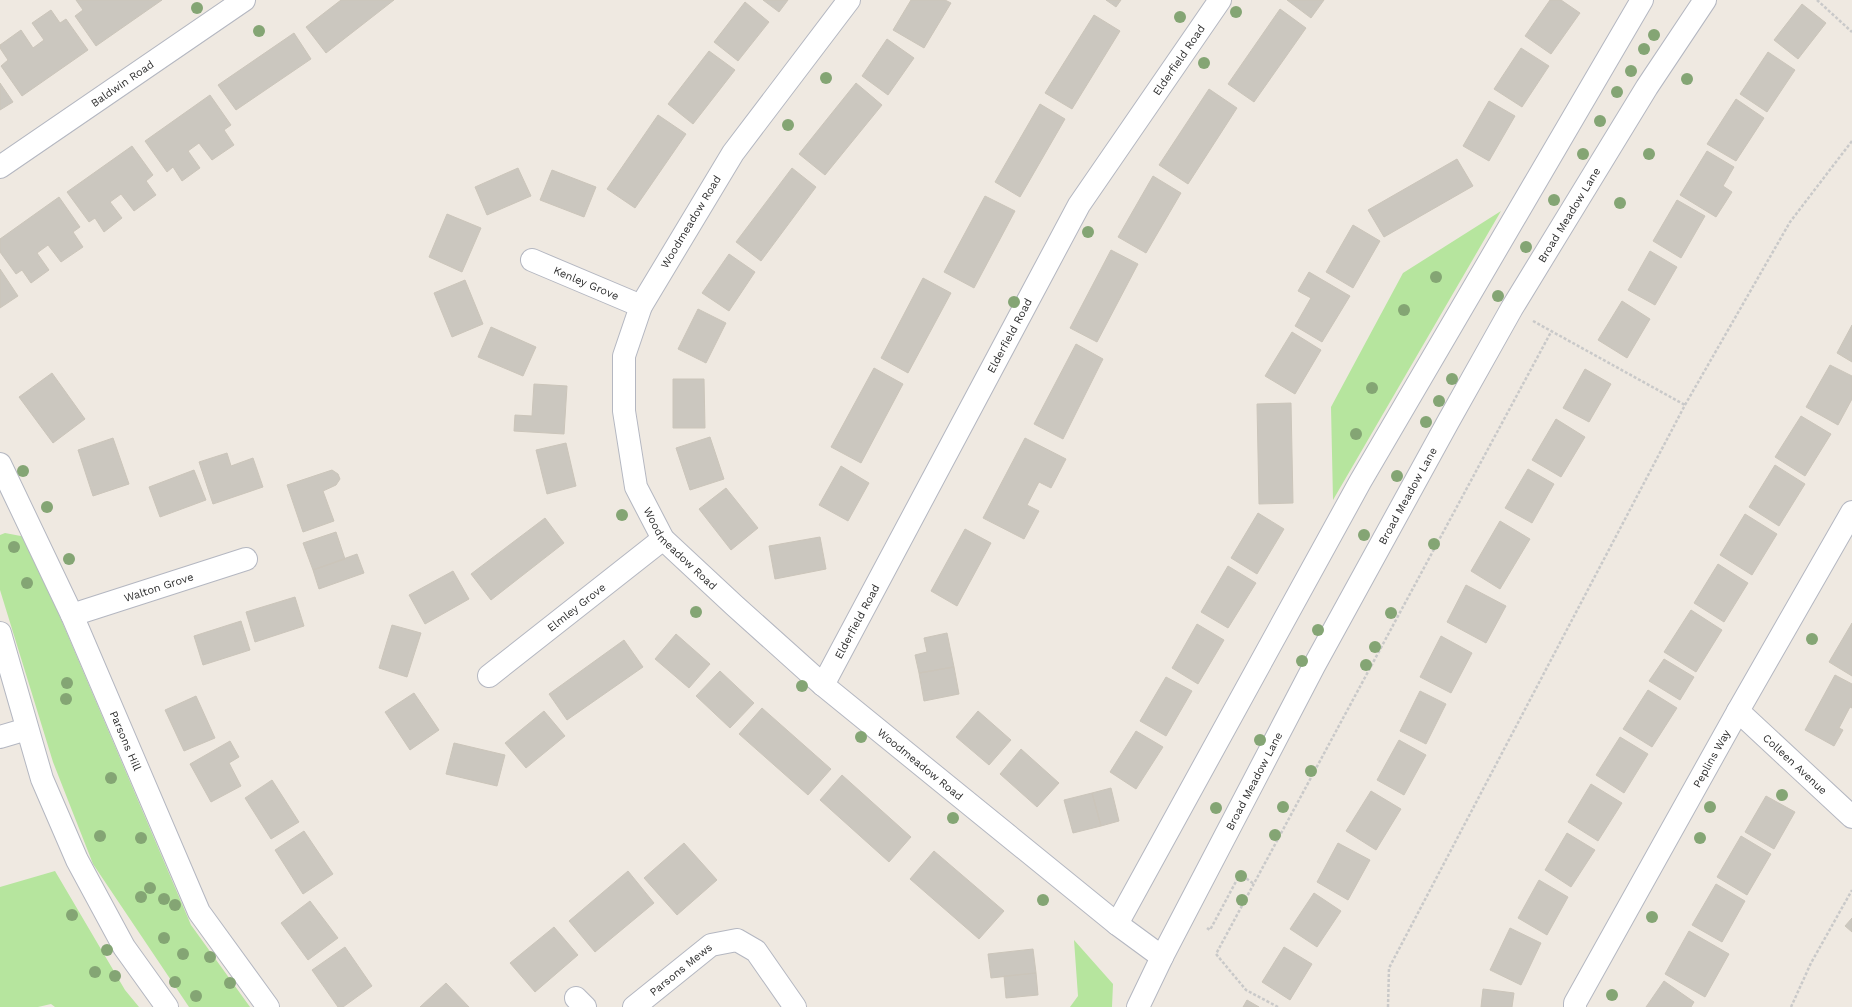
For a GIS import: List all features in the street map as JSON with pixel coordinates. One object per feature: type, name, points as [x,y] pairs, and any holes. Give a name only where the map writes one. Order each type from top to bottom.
[{"type":"street","name":"Woodmeadow Road","points":[[850,0],[733,153],[641,306],[624,356],[624,411],[636,487],[663,539],[823,685],[1117,924],[1162,957]]},
{"type":"street","name":"Elderfield Road","points":[[823,685],[1079,205],[1220,0]]},
{"type":"street","points":[[1117,924],[1360,482],[1642,0]]},
{"type":"street","name":"Broad Meadow Lane","points":[[1138,1007],[1162,957],[1314,666],[1512,308],[1648,87],[1705,0]]},
{"type":"street","name":"Baldwin Road","points":[[0,167],[240,1]]},
{"type":"street","name":"Kenley Grove","points":[[532,260],[641,306]]},
{"type":"street","name":"Parsons Hill","points":[[0,464],[72,615],[199,912],[268,1007]]},
{"type":"street","name":"Peplins Way","points":[[1575,1007],[1575,1002],[1738,711],[1852,512]]},
{"type":"street","name":"Elmley Grove","points":[[489,676],[663,539]]},
{"type":"street","name":"Walton Grove","points":[[72,615],[246,559]]},
{"type":"street","points":[[0,633],[42,779],[77,860],[124,947],[167,1007]]},
{"type":"street","name":"Colleen Avenue","points":[[1738,711],[1852,817]]},
{"type":"street","points":[[0,737],[27,729]]},
{"type":"street","name":"Parsons Mews","points":[[634,1007],[711,946],[737,940],[756,951],[794,1007]]},
{"type":"path","points":[[1817,0],[1852,32]]},
{"type":"path","points":[[1388,1007],[1389,968],[1685,405],[1790,222],[1852,140]]},
{"type":"path","points":[[1512,308],[1551,332],[1685,405]]},
{"type":"path","points":[[1278,1007],[1246,990],[1216,954],[1551,332]]},
{"type":"path","points":[[1240,874],[1254,884]]},
{"type":"path","points":[[1791,1007],[1811,963],[1852,890]]},
{"type":"green space","points":[[1501,211],[1333,500],[1331,407],[1403,273]]},
{"type":"green space","points":[[5,533],[26,537],[191,925],[250,1007],[189,1007],[93,864],[53,762],[0,590],[0,535]]},
{"type":"green space","points":[[55,871],[125,990],[139,1007],[55,1007],[51,1004],[38,1007],[0,1007],[0,887]]},
{"type":"green space","points":[[1074,940],[1113,984],[1112,1007],[1070,1007],[1078,996]]},
{"type":"building","points":[[76,0],[162,0],[96,46],[75,16],[83,10]]},
{"type":"building","points":[[341,0],[394,0],[326,53],[306,27]]},
{"type":"building","points":[[763,0],[788,0],[779,12]]},
{"type":"building","points":[[911,0],[945,0],[951,3],[924,48],[893,30]]},
{"type":"building","points":[[1106,0],[1121,0],[1116,7]]},
{"type":"building","points":[[1287,0],[1324,0],[1311,18]]},
{"type":"building","points":[[1550,0],[1561,0],[1580,13],[1551,54],[1525,36]]},
{"type":"building","points":[[745,2],[769,22],[738,61],[714,42]]},
{"type":"building","points":[[1802,4],[1826,23],[1798,59],[1774,40]]},
{"type":"building","points":[[1280,9],[1306,28],[1254,102],[1228,84]]},
{"type":"building","points":[[51,10],[60,23],[66,19],[88,50],[22,96],[1,66],[8,60],[0,48],[0,45],[21,30],[33,48],[44,40],[32,23]]},
{"type":"building","points":[[1094,15],[1120,31],[1072,109],[1045,93]]},
{"type":"building","points":[[294,33],[311,59],[236,110],[218,85]]},
{"type":"building","points":[[887,39],[914,58],[888,95],[862,76]]},
{"type":"building","points":[[1521,48],[1549,66],[1522,107],[1494,89]]},
{"type":"building","points":[[709,51],[735,70],[693,124],[668,104]]},
{"type":"building","points":[[1768,52],[1795,70],[1767,112],[1740,94]]},
{"type":"building","points":[[0,83],[13,102],[0,110]]},
{"type":"building","points":[[856,83],[882,105],[825,175],[799,154]]},
{"type":"building","points":[[1209,89],[1237,108],[1188,184],[1159,165]]},
{"type":"building","points":[[210,95],[231,125],[224,130],[234,145],[212,160],[199,143],[188,151],[200,168],[182,181],[173,167],[167,172],[145,141]]},
{"type":"building","points":[[1736,99],[1764,118],[1736,161],[1707,144]]},
{"type":"building","points":[[1489,101],[1515,116],[1489,161],[1463,146]]},
{"type":"building","points":[[1040,104],[1065,119],[1020,197],[995,182]]},
{"type":"building","points":[[658,115],[686,134],[635,208],[607,189]]},
{"type":"building","points":[[132,146],[153,175],[146,181],[156,195],[134,211],[121,194],[110,202],[122,218],[104,232],[95,218],[89,222],[67,192]]},
{"type":"building","points":[[1707,151],[1734,167],[1723,186],[1732,192],[1716,217],[1680,195]]},
{"type":"building","points":[[1457,159],[1473,186],[1384,237],[1368,210]]},
{"type":"building","points":[[518,168],[531,196],[487,215],[475,187]]},
{"type":"building","points":[[792,168],[816,187],[761,261],[736,242]]},
{"type":"building","points":[[552,170],[596,187],[584,217],[540,200]]},
{"type":"building","points":[[1153,176],[1181,193],[1146,253],[1118,237]]},
{"type":"building","points":[[985,196],[1015,211],[974,288],[944,272]]},
{"type":"building","points":[[59,197],[80,227],[73,232],[83,247],[61,262],[48,245],[37,253],[49,270],[31,283],[22,270],[16,274],[0,252],[0,239]]},
{"type":"building","points":[[1677,200],[1705,216],[1681,258],[1653,241]]},
{"type":"building","points":[[447,214],[481,228],[462,272],[429,257]]},
{"type":"building","points":[[1353,225],[1380,241],[1353,288],[1326,272]]},
{"type":"building","points":[[1111,250],[1138,264],[1097,342],[1070,328]]},
{"type":"building","points":[[1650,251],[1677,267],[1655,305],[1628,290]]},
{"type":"building","points":[[729,254],[755,272],[729,311],[702,293]]},
{"type":"building","points":[[0,269],[18,296],[0,308]]},
{"type":"building","points":[[1309,272],[1350,296],[1322,342],[1295,326],[1311,298],[1298,291]]},
{"type":"building","points":[[923,278],[951,293],[908,373],[881,358]]},
{"type":"building","points":[[465,280],[483,324],[452,337],[434,293]]},
{"type":"building","points":[[1622,301],[1650,319],[1627,358],[1598,340]]},
{"type":"building","points":[[698,309],[726,323],[706,363],[678,349]]},
{"type":"building","points":[[1852,325],[1852,362],[1837,353]]},
{"type":"building","points":[[491,327],[536,347],[523,376],[478,357]]},
{"type":"building","points":[[1292,332],[1321,350],[1295,394],[1265,376]]},
{"type":"building","points":[[1076,344],[1103,359],[1063,439],[1034,424]]},
{"type":"building","points":[[1830,365],[1852,376],[1852,399],[1838,425],[1806,407]]},
{"type":"building","points":[[874,368],[903,384],[861,463],[831,447]]},
{"type":"building","points":[[1585,369],[1611,384],[1589,422],[1563,408]]},
{"type":"building","points":[[52,373],[85,419],[53,443],[19,397]]},
{"type":"building","points":[[673,379],[704,379],[705,428],[673,428]]},
{"type":"building","points":[[534,384],[567,386],[564,434],[514,431],[515,415],[532,416]]},
{"type":"building","points":[[1291,403],[1293,503],[1259,504],[1257,404]]},
{"type":"building","points":[[1801,416],[1831,434],[1805,476],[1775,457]]},
{"type":"building","points":[[1556,419],[1585,437],[1561,477],[1532,460]]},
{"type":"building","points":[[710,437],[724,479],[690,490],[676,448]]},
{"type":"building","points":[[113,438],[129,484],[93,496],[78,450]]},
{"type":"building","points":[[1025,438],[1066,459],[1051,488],[1039,482],[1027,505],[1039,511],[1024,539],[983,518]]},
{"type":"building","points":[[566,443],[576,486],[547,494],[536,450]]},
{"type":"building","points":[[227,453],[231,466],[253,458],[263,487],[213,504],[199,462]]},
{"type":"building","points":[[1775,465],[1805,484],[1779,526],[1749,507]]},
{"type":"building","points":[[841,466],[869,483],[848,521],[819,505]]},
{"type":"building","points":[[1528,469],[1554,484],[1532,523],[1505,508]]},
{"type":"building","points":[[194,470],[206,500],[160,517],[149,487]]},
{"type":"building","points":[[332,470],[338,474],[340,479],[336,485],[323,491],[334,521],[303,532],[287,485]]},
{"type":"building","points":[[726,488],[758,528],[731,550],[699,509]]},
{"type":"building","points":[[1258,513],[1284,529],[1257,574],[1231,558]]},
{"type":"building","points":[[1745,514],[1777,534],[1752,575],[1720,555]]},
{"type":"building","points":[[545,518],[564,543],[491,600],[471,574]]},
{"type":"building","points":[[1500,521],[1530,539],[1500,589],[1471,571]]},
{"type":"building","points":[[965,529],[991,543],[957,606],[931,591]]},
{"type":"building","points":[[336,532],[345,559],[313,570],[303,543]]},
{"type":"building","points":[[820,537],[826,569],[775,579],[769,546]]},
{"type":"building","points":[[357,554],[364,573],[319,589],[313,570]]},
{"type":"building","points":[[1718,564],[1748,583],[1724,622],[1694,603]]},
{"type":"building","points":[[1228,566],[1256,583],[1228,628],[1201,612]]},
{"type":"building","points":[[453,571],[469,599],[425,624],[409,595]]},
{"type":"building","points":[[1466,585],[1506,606],[1486,643],[1447,622]]},
{"type":"building","points":[[295,597],[304,626],[255,642],[246,612]]},
{"type":"building","points":[[1691,610],[1722,630],[1696,672],[1664,652]]},
{"type":"building","points":[[241,621],[250,650],[203,665],[194,636]]},
{"type":"building","points":[[1852,623],[1852,676],[1829,662]]},
{"type":"building","points":[[1197,624],[1224,640],[1198,684],[1172,668]]},
{"type":"building","points":[[392,625],[421,633],[407,677],[379,668]]},
{"type":"building","points":[[947,633],[954,667],[919,673],[915,655],[927,652],[924,638]]},
{"type":"building","points":[[676,634],[710,664],[689,688],[655,659]]},
{"type":"building","points":[[1441,636],[1472,653],[1451,693],[1420,677]]},
{"type":"building","points":[[624,640],[643,667],[567,720],[549,694]]},
{"type":"building","points":[[1664,659],[1694,677],[1680,700],[1649,681]]},
{"type":"building","points":[[954,667],[959,694],[924,701],[919,673]]},
{"type":"building","points":[[720,671],[754,703],[730,728],[696,696]]},
{"type":"building","points":[[1835,675],[1852,684],[1852,708],[1850,707],[1839,728],[1843,730],[1834,746],[1805,730]]},
{"type":"building","points":[[1166,677],[1192,691],[1166,736],[1140,721]]},
{"type":"building","points":[[1648,690],[1677,708],[1652,747],[1623,729]]},
{"type":"building","points":[[1420,691],[1446,704],[1426,744],[1400,731]]},
{"type":"building","points":[[414,693],[439,730],[410,750],[385,712]]},
{"type":"building","points":[[196,696],[215,738],[184,751],[165,710]]},
{"type":"building","points":[[762,708],[831,769],[808,795],[739,734]]},
{"type":"building","points":[[544,711],[565,736],[526,768],[505,743]]},
{"type":"building","points":[[978,711],[1011,740],[989,765],[956,737]]},
{"type":"building","points":[[1136,731],[1163,747],[1136,789],[1110,772]]},
{"type":"building","points":[[1620,737],[1648,754],[1624,793],[1596,775]]},
{"type":"building","points":[[1399,740],[1426,755],[1404,795],[1377,780]]},
{"type":"building","points":[[230,741],[239,757],[229,763],[241,786],[211,802],[190,764]]},
{"type":"building","points":[[454,743],[505,755],[497,786],[446,774]]},
{"type":"building","points":[[1021,749],[1059,783],[1037,807],[1000,774]]},
{"type":"building","points":[[842,775],[911,837],[889,862],[820,800]]},
{"type":"building","points":[[272,780],[299,822],[271,839],[245,798]]},
{"type":"building","points":[[1591,784],[1622,803],[1598,841],[1568,822]]},
{"type":"building","points":[[1111,788],[1119,821],[1101,826],[1092,793]]},
{"type":"building","points":[[1371,791],[1401,809],[1376,850],[1346,831]]},
{"type":"building","points":[[1092,793],[1101,826],[1073,833],[1064,800]]},
{"type":"building","points":[[1766,796],[1795,812],[1774,849],[1745,832]]},
{"type":"building","points":[[304,831],[333,874],[303,894],[275,850]]},
{"type":"building","points":[[1567,833],[1595,850],[1571,887],[1545,870]]},
{"type":"building","points":[[1741,836],[1771,854],[1747,895],[1717,877]]},
{"type":"building","points":[[684,843],[717,880],[677,915],[644,878]]},
{"type":"building","points":[[1338,843],[1370,860],[1348,900],[1317,882]]},
{"type":"building","points":[[934,851],[1004,911],[979,939],[910,879]]},
{"type":"building","points":[[628,871],[654,903],[595,952],[569,921]]},
{"type":"building","points":[[1539,880],[1568,897],[1547,935],[1518,918]]},
{"type":"building","points":[[1716,884],[1745,901],[1722,942],[1692,925]]},
{"type":"building","points":[[1314,893],[1341,911],[1317,947],[1290,929]]},
{"type":"building","points":[[310,901],[338,938],[308,960],[281,923]]},
{"type":"building","points":[[1852,918],[1852,932],[1845,926]]},
{"type":"building","points":[[554,927],[578,955],[535,992],[510,963]]},
{"type":"building","points":[[1510,928],[1541,943],[1521,985],[1490,970]]},
{"type":"building","points":[[1689,931],[1729,954],[1705,997],[1665,974]]},
{"type":"building","points":[[345,947],[372,986],[343,1007],[338,1007],[312,970]]},
{"type":"building","points":[[1284,947],[1312,964],[1290,1000],[1262,982]]},
{"type":"building","points":[[1033,949],[1036,973],[991,978],[988,954]]},
{"type":"building","points":[[1036,973],[1038,995],[1006,998],[1004,976]]},
{"type":"building","points":[[1664,981],[1694,1002],[1691,1007],[1646,1007]]},
{"type":"building","points":[[446,983],[469,1007],[420,1007]]},
{"type":"building","points":[[1483,989],[1514,993],[1512,1007],[1481,1007]]},
{"type":"building","points":[[1247,1000],[1259,1007],[1243,1007]]}]
